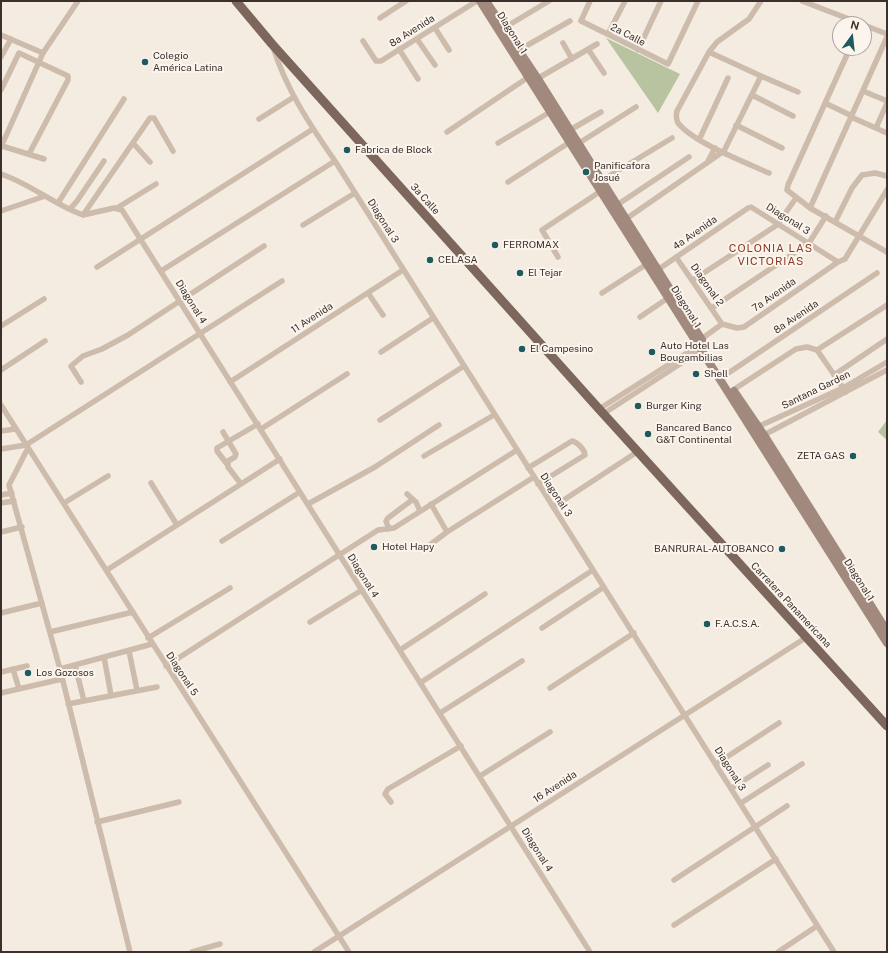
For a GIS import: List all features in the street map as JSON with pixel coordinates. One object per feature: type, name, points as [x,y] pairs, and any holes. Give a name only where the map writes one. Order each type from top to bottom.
[{"type":"main road","name":"3a Calle","points":[[236,1],[272,44],[601,412]]},
{"type":"main road","name":"Diagonal 1","points":[[484,2],[533,78],[570,130],[574,144],[601,191],[623,221],[887,631]]},
{"type":"main road","name":"Diagonal 1","points":[[495,19],[504,28],[519,50],[550,112],[617,205],[623,221],[647,264],[655,272],[668,298],[724,376],[755,428]]},
{"type":"main road","name":"Carretera Panamericana","points":[[601,412],[887,726]]},
{"type":"main road","name":"Diagonal 1","points":[[761,437],[887,643]]},
{"type":"street","points":[[44,159],[1,146],[42,53],[78,1]]},
{"type":"street","points":[[380,18],[406,1]]},
{"type":"street","points":[[504,28],[549,1]]},
{"type":"street","name":"2a Calle","points":[[590,1],[581,21],[668,64],[698,1]]},
{"type":"street","points":[[608,34],[625,1]]},
{"type":"street","points":[[638,50],[661,1]]},
{"type":"street","points":[[761,1],[749,19],[722,38],[709,52],[677,111],[676,116],[678,122],[699,140],[769,173]]},
{"type":"street","points":[[802,1],[841,16]]},
{"type":"street","name":"8a Avenida","points":[[363,41],[378,62],[435,28],[484,2]]},
{"type":"street","points":[[519,50],[570,21]]},
{"type":"street","points":[[435,28],[449,50]]},
{"type":"street","points":[[810,208],[887,35],[872,28]]},
{"type":"street","points":[[1,35],[42,53]]},
{"type":"street","points":[[1,57],[11,39]]},
{"type":"street","points":[[416,39],[435,65]]},
{"type":"street","points":[[563,43],[572,59]]},
{"type":"street","name":"Diagonal 3","points":[[272,44],[279,66],[294,98],[313,129],[335,161],[516,450],[732,788],[834,952]]},
{"type":"street","points":[[447,132],[533,78],[572,59],[598,44]]},
{"type":"street","points":[[400,49],[418,79]]},
{"type":"street","points":[[588,49],[604,73]]},
{"type":"street","points":[[709,52],[798,92]]},
{"type":"street","points":[[1,90],[17,54],[66,75],[68,78],[29,154]]},
{"type":"street","points":[[846,56],[787,188],[788,192],[810,208],[887,252]]},
{"type":"street","points":[[623,221],[724,151],[761,76]]},
{"type":"street","points":[[699,140],[728,78]]},
{"type":"street","points":[[863,91],[887,102],[876,128]]},
{"type":"street","points":[[752,95],[793,116]]},
{"type":"street","points":[[259,119],[294,98]]},
{"type":"street","points":[[58,203],[124,99]]},
{"type":"street","points":[[825,103],[887,132]]},
{"type":"street","points":[[508,182],[636,107]]},
{"type":"street","points":[[498,143],[550,112]]},
{"type":"street","points":[[570,130],[601,112]]},
{"type":"street","points":[[83,215],[149,119],[153,117],[173,151]]},
{"type":"street","points":[[736,125],[782,148]]},
{"type":"street","points":[[97,267],[313,129]]},
{"type":"street","points":[[601,181],[672,138]]},
{"type":"street","points":[[133,143],[150,162]]},
{"type":"street","points":[[706,164],[715,148]]},
{"type":"street","points":[[617,205],[689,157]]},
{"type":"street","points":[[70,209],[104,160]]},
{"type":"street","points":[[161,271],[335,161]]},
{"type":"street","points":[[835,222],[852,188],[862,175],[875,173],[887,176]]},
{"type":"street","points":[[1,174],[15,179],[83,215],[119,209],[156,184]]},
{"type":"street","name":"7a Avenida","points":[[722,324],[738,328],[744,327],[838,262],[845,259],[860,237],[887,190]]},
{"type":"street","points":[[558,258],[542,230],[601,191]]},
{"type":"street","points":[[303,225],[355,193]]},
{"type":"street","points":[[1,210],[45,196]]},
{"type":"street","points":[[693,280],[777,225],[796,198]]},
{"type":"street","name":"Diagonal 3","points":[[748,208],[754,209],[777,225],[809,243],[838,262]]},
{"type":"street","name":"4a Avenida","points":[[655,272],[748,208]]},
{"type":"street","name":"Diagonal 4","points":[[119,209],[161,271],[179,302],[280,459],[590,952]]},
{"type":"street","points":[[712,308],[809,243],[826,216]]},
{"type":"street","points":[[81,382],[71,366],[72,363],[83,356],[102,349],[128,335],[264,246]]},
{"type":"street","name":"Diagonal 2","points":[[676,257],[722,324]]},
{"type":"street","points":[[602,293],[647,264]]},
{"type":"street","name":"11 Avenida","points":[[230,382],[403,270]]},
{"type":"street","name":"8a Avenida","points":[[724,376],[877,273]]},
{"type":"street","points":[[1,449],[27,446],[123,381],[200,334],[282,281]]},
{"type":"street","points":[[368,293],[383,315]]},
{"type":"street","points":[[640,317],[668,298]]},
{"type":"street","points":[[1,326],[44,299]]},
{"type":"street","points":[[817,350],[887,305]]},
{"type":"street","points":[[381,352],[433,318]]},
{"type":"street","points":[[601,412],[701,344],[722,324]]},
{"type":"street","points":[[834,375],[887,339]]},
{"type":"street","points":[[1,370],[45,341]]},
{"type":"street","points":[[733,390],[796,350],[806,347],[817,350],[844,390]]},
{"type":"street","points":[[380,420],[464,366]]},
{"type":"street","name":"Santana Garden","points":[[761,437],[886,367]]},
{"type":"street","points":[[241,484],[217,449],[347,374]]},
{"type":"street","name":"Santana Garden","points":[[755,428],[844,390]]},
{"type":"street","name":"Diagonal 5","points":[[1,405],[349,952]]},
{"type":"street","points":[[424,456],[494,415]]},
{"type":"street","points":[[782,417],[785,423]]},
{"type":"street","points":[[308,504],[375,467],[439,425]]},
{"type":"street","points":[[1,431],[16,429]]},
{"type":"street","points":[[223,432],[236,454],[227,464]]},
{"type":"street","points":[[528,468],[572,441],[576,442],[585,452],[585,455],[538,484]]},
{"type":"street","points":[[27,446],[10,482],[12,493],[60,669],[130,952]]},
{"type":"street","points":[[166,666],[340,556],[378,530],[394,528],[516,450]]},
{"type":"street","points":[[553,507],[637,452]]},
{"type":"street","points":[[107,570],[280,459]]},
{"type":"street","points":[[64,503],[108,476]]},
{"type":"street","points":[[430,544],[534,477]]},
{"type":"street","points":[[151,483],[178,525]]},
{"type":"street","points":[[222,541],[300,492]]},
{"type":"street","points":[[1,495],[12,493]]},
{"type":"street","points":[[407,494],[416,502],[420,511]]},
{"type":"street","points":[[1,503],[14,500]]},
{"type":"street","points":[[389,529],[386,521],[388,518],[412,500]]},
{"type":"street","points":[[431,504],[447,532]]},
{"type":"street","points":[[1,532],[22,527]]},
{"type":"street","points":[[420,683],[593,570]]},
{"type":"street","points":[[542,628],[604,587]]},
{"type":"street","points":[[148,638],[230,588]]},
{"type":"street","points":[[310,622],[362,590]]},
{"type":"street","points":[[400,650],[485,594]]},
{"type":"street","points":[[1,613],[42,603]]},
{"type":"street","points":[[50,632],[133,612]]},
{"type":"street","points":[[550,688],[634,634]]},
{"type":"street","name":"16 Avenida","points":[[314,952],[685,714],[807,638]]},
{"type":"street","points":[[60,669],[152,644]]},
{"type":"street","points":[[129,651],[137,690]]},
{"type":"street","points":[[104,658],[111,695]]},
{"type":"street","points":[[440,713],[522,661]]},
{"type":"street","points":[[75,665],[84,701]]},
{"type":"street","points":[[1,672],[27,666]]},
{"type":"street","points":[[12,669],[19,689]]},
{"type":"street","points":[[1,693],[62,679]]},
{"type":"street","points":[[68,704],[157,687]]},
{"type":"street","points":[[716,764],[779,723]]},
{"type":"street","points":[[480,776],[550,732]]},
{"type":"street","points":[[391,802],[385,794],[388,789],[461,746]]},
{"type":"street","points":[[741,803],[802,764]]},
{"type":"street","points":[[732,788],[768,765]]},
{"type":"street","points":[[97,822],[179,802]]},
{"type":"street","points":[[674,880],[787,806]]},
{"type":"street","points":[[674,925],[776,859]]},
{"type":"street","points":[[778,952],[817,926]]},
{"type":"street","points":[[192,952],[220,944]]},
{"type":"green space","points":[[606,38],[680,74],[658,113]]},
{"type":"green space","points":[[887,420],[887,440],[878,432]]},
{"type":"place","name":"Colegio América Latina","points":[[145,62]]},
{"type":"place","name":"Fabrica de Block","points":[[347,150]]},
{"type":"place","name":"Panificafora Josué","points":[[586,172]]},
{"type":"place","name":"FERROMAX","points":[[495,245]]},
{"type":"place","name":"CELASA","points":[[430,260]]},
{"type":"place","name":"El Tejar","points":[[520,273]]},
{"type":"place","name":"El Campesino","points":[[522,349]]},
{"type":"place","name":"Auto Hotel Las Bougambilias","points":[[652,352]]},
{"type":"place","name":"Shell","points":[[696,374]]},
{"type":"place","name":"Burger King","points":[[638,406]]},
{"type":"place","name":"Bancared Banco G&T Continental","points":[[648,434]]},
{"type":"place","name":"ZETA GAS","points":[[853,456]]},
{"type":"place","name":"Hotel Hapy","points":[[374,547]]},
{"type":"place","name":"BANRURAL-AUTOBANCO","points":[[782,549]]},
{"type":"place","name":"F.A.C.S.A.","points":[[707,624]]},
{"type":"place","name":"Los Gozosos","points":[[28,673]]},
{"type":"district","name":"COLONIA LAS VICTORIAS","points":[[771,255]]}]
